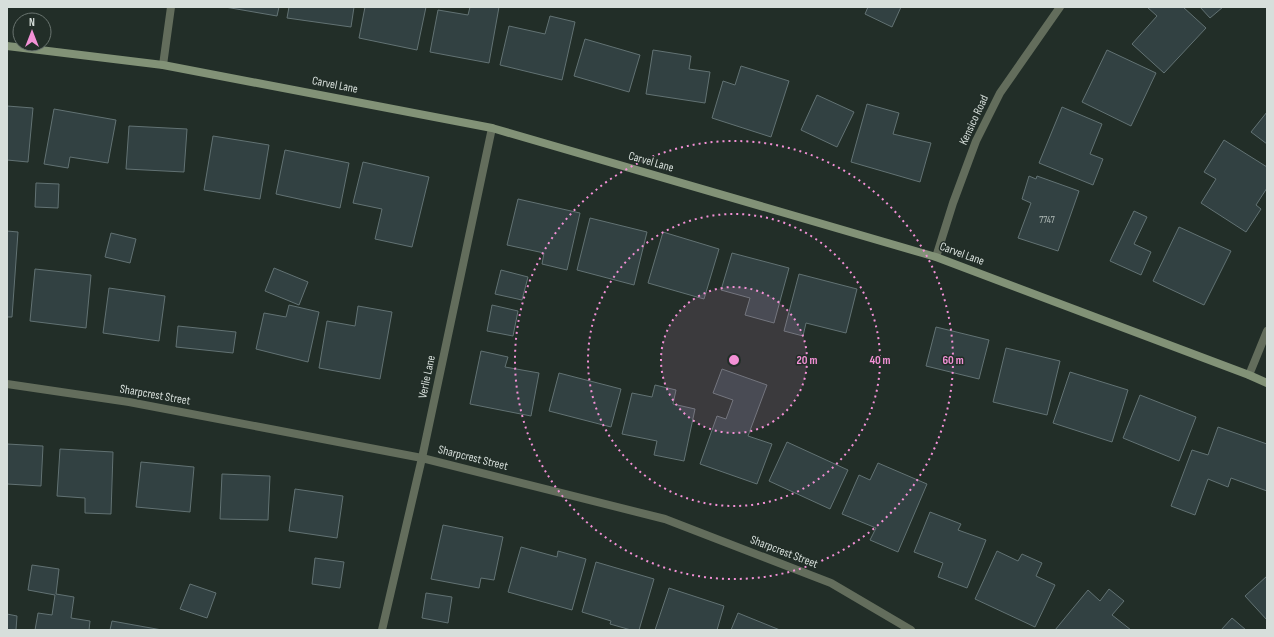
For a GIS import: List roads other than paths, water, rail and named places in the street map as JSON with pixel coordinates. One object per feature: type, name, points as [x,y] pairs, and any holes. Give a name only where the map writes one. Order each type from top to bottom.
[{"type":"street","points":[[163,64],[171,7]]},
{"type":"street","name":"Kensico Road","points":[[936,257],[953,203],[976,141],[1000,93],[1058,8]]},
{"type":"street","name":"Carvel Lane","points":[[7,46],[163,64],[492,128],[936,257],[1267,383]]},
{"type":"street","name":"Verlie Lane","points":[[382,630],[422,458],[492,128]]},
{"type":"street","points":[[1249,375],[1267,332]]},
{"type":"street","name":"Sharpcrest Street","points":[[7,384],[128,402],[422,458],[665,519],[831,583],[911,630]]}]
